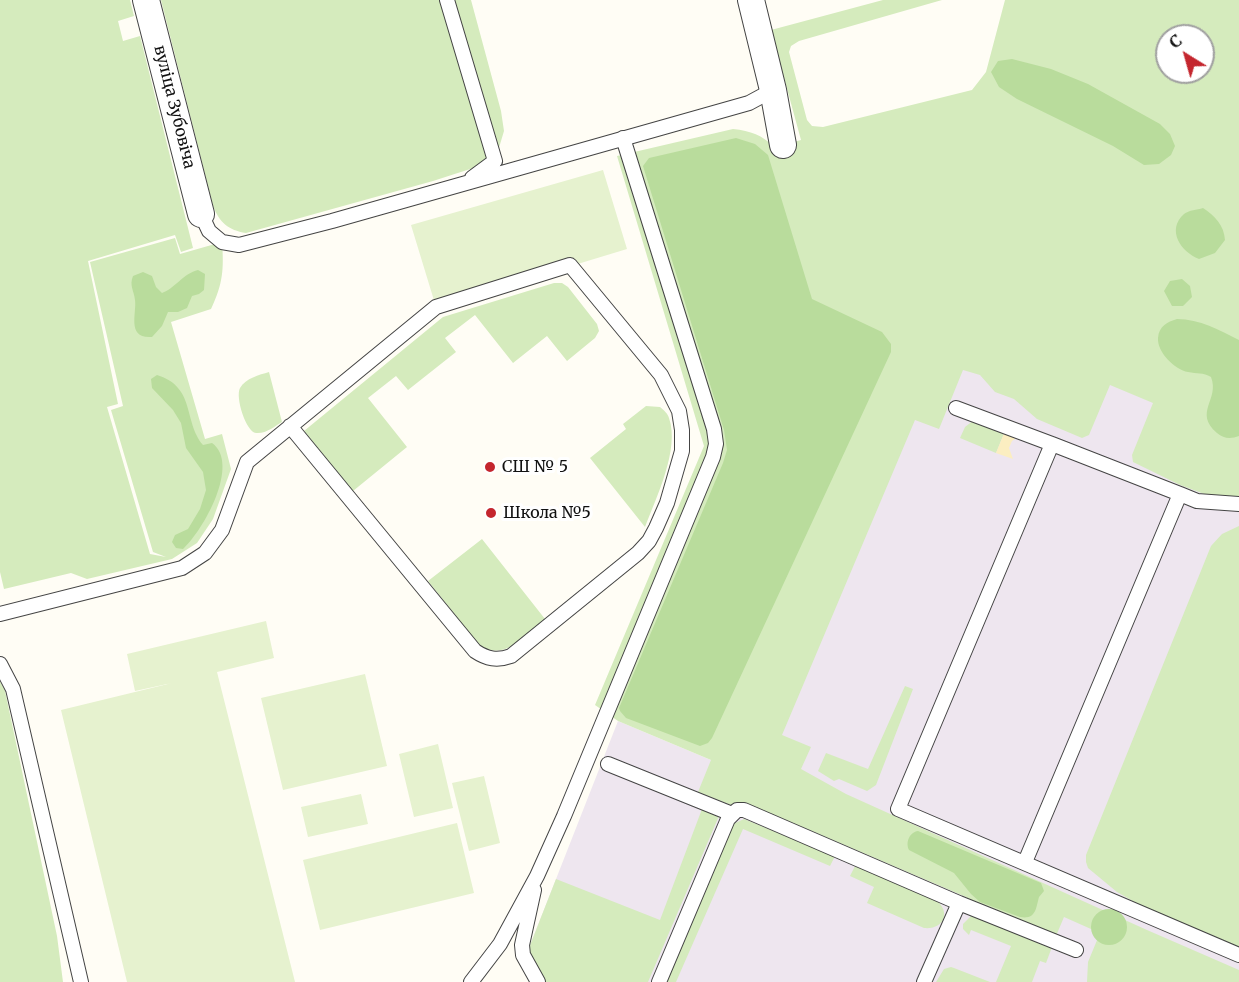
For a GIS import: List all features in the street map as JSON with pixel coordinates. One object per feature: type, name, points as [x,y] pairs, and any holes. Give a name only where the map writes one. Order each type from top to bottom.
[{"type":"street","name":"вуліца Зубовіча","points":[[146,0],[201,214]]},
{"type":"street","points":[[751,0],[773,90],[783,145]]},
{"type":"lane","points":[[447,0],[495,161],[466,183]]},
{"type":"lane","points":[[201,214],[209,231],[222,242],[239,245],[749,103],[773,90]]},
{"type":"lane","points":[[471,982],[500,944],[537,876],[713,457],[716,444],[714,429],[623,138]]},
{"type":"lane","points":[[0,614],[182,568],[205,553],[222,530],[247,462],[290,426],[436,307],[570,265],[661,375],[679,411],[682,451],[667,503],[649,541],[638,553],[511,656],[501,660],[486,658],[475,651],[290,426]]},
{"type":"lane","points":[[956,408],[1197,501],[1239,504]]},
{"type":"lane","points":[[1052,444],[898,809],[1239,955]]},
{"type":"lane","points":[[1026,862],[1180,495]]},
{"type":"lane","points":[[0,664],[13,689],[81,982]]},
{"type":"lane","points":[[608,764],[732,814]]},
{"type":"lane","points":[[658,982],[728,819],[737,810],[749,812],[959,903],[1076,950]]},
{"type":"lane","points":[[537,876],[522,945],[523,955],[538,982]]},
{"type":"lane","points":[[924,982],[959,903]]},
{"type":"shaded area","points":[[973,283],[1239,379],[1239,982],[545,982],[527,953],[618,721],[711,760]]},
{"type":"green space","points":[[0,0],[130,0],[134,16],[118,21],[123,41],[140,36],[193,248],[181,252],[175,235],[88,261],[118,404],[107,407],[150,554],[166,557],[153,552],[111,410],[123,406],[90,262],[175,238],[180,254],[222,242],[222,276],[211,309],[171,322],[205,439],[222,434],[231,469],[213,519],[197,543],[172,559],[87,579],[71,573],[4,589],[0,572]]},
{"type":"green space","points":[[161,0],[471,0],[501,111],[504,131],[495,161],[433,181],[246,233],[229,228],[213,206]]},
{"type":"green space","points":[[883,0],[942,0],[799,41],[791,46],[789,52],[807,120],[812,126],[823,127],[972,90],[986,72],[1005,0],[1239,0],[1239,497],[1217,498],[1207,495],[1180,485],[1133,462],[1132,455],[1153,403],[1110,385],[1089,435],[1082,438],[1037,419],[1014,399],[995,392],[980,375],[963,370],[939,429],[915,420],[782,735],[811,747],[801,769],[846,794],[1239,970],[1239,982],[1087,982],[1088,962],[1100,933],[1064,917],[1056,936],[975,904],[966,897],[751,805],[737,802],[731,805],[698,792],[711,760],[618,721],[595,705],[704,446],[617,156],[733,129],[756,134],[774,147],[801,140],[771,30]]},
{"type":"green space","points":[[1012,59],[1051,69],[1088,84],[1160,124],[1170,134],[1175,146],[1171,155],[1159,164],[1144,165],[1113,146],[1017,99],[999,87],[991,72],[998,61]]},
{"type":"green space","points":[[736,138],[755,144],[768,155],[812,299],[882,332],[891,344],[891,352],[712,738],[708,743],[700,746],[626,718],[619,708],[727,450],[724,430],[643,166],[649,158]]},
{"type":"green space","points":[[603,170],[627,249],[436,307],[411,225]]},
{"type":"green space","points":[[1203,208],[1218,221],[1225,240],[1215,253],[1199,259],[1192,256],[1182,246],[1178,240],[1176,227],[1184,214]]},
{"type":"green space","points":[[198,270],[205,274],[204,290],[192,296],[187,308],[178,312],[168,312],[162,326],[152,337],[139,334],[134,324],[135,300],[131,283],[133,276],[143,272],[152,276],[156,287],[162,293],[188,274]]},
{"type":"green space","points":[[1182,279],[1190,286],[1192,297],[1183,306],[1172,306],[1164,291],[1170,281]]},
{"type":"green space","points":[[554,283],[562,283],[568,287],[597,324],[599,331],[595,338],[567,361],[547,336],[513,363],[475,315],[445,338],[456,352],[408,390],[396,376],[368,398],[407,447],[353,491],[304,431],[443,317]]},
{"type":"green space","points":[[1177,319],[1201,323],[1239,340],[1239,436],[1230,438],[1222,436],[1210,426],[1207,412],[1213,385],[1211,377],[1183,371],[1168,360],[1160,349],[1158,338],[1160,330],[1167,323]]},
{"type":"green space","points":[[269,372],[282,422],[267,431],[256,433],[245,421],[240,406],[239,392],[240,388],[253,377]]},
{"type":"green space","points":[[157,375],[169,380],[178,388],[197,436],[203,445],[212,443],[220,453],[223,466],[221,481],[209,513],[183,549],[176,548],[172,542],[175,535],[188,529],[200,509],[206,490],[203,472],[186,448],[181,423],[173,410],[152,388],[151,379]]},
{"type":"green space","points":[[646,406],[660,407],[668,417],[672,430],[665,473],[645,527],[590,458],[626,429],[623,424]]},
{"type":"green space","points":[[974,420],[1005,431],[996,453],[960,438],[965,427]]},
{"type":"green space","points":[[1239,526],[1239,947],[1138,904],[1117,892],[1088,868],[1086,855],[1211,546],[1222,534]]},
{"type":"green space","points":[[482,539],[545,619],[523,639],[498,650],[489,650],[480,646],[428,581]]},
{"type":"green space","points":[[266,621],[274,658],[217,672],[295,982],[127,982],[61,710],[172,683],[135,691],[127,654]]},
{"type":"green space","points":[[365,674],[387,766],[283,790],[261,698]]},
{"type":"green space","points":[[0,681],[5,691],[57,936],[63,982],[0,982]]},
{"type":"green space","points":[[905,686],[913,689],[876,785],[867,791],[839,779],[834,781],[818,771],[826,753],[868,769]]},
{"type":"green space","points":[[438,744],[453,808],[414,817],[399,754]]},
{"type":"green space","points":[[484,776],[500,843],[469,851],[452,783]]},
{"type":"green space","points":[[361,794],[368,824],[308,837],[301,807]]},
{"type":"green space","points":[[702,809],[719,816],[648,982],[545,982],[527,953],[556,879],[660,920]]},
{"type":"green space","points":[[744,819],[835,856],[830,866],[743,829],[676,982],[665,982],[733,824]]},
{"type":"green space","points":[[457,823],[474,893],[320,930],[303,860]]},
{"type":"green space","points":[[918,831],[1041,883],[1044,891],[1032,915],[1020,917],[980,902],[954,873],[909,850],[909,838]]},
{"type":"green space","points":[[855,866],[936,900],[944,910],[943,920],[936,926],[924,928],[867,903],[874,887],[850,876]]},
{"type":"green space","points":[[1109,909],[1122,914],[1127,927],[1122,940],[1109,945],[1096,940],[1091,927],[1096,914]]},
{"type":"green space","points":[[971,916],[977,916],[1052,947],[1046,963],[1040,961],[1032,982],[996,982],[1011,946],[971,930],[969,935],[963,929],[963,924]]},
{"type":"green space","points":[[951,967],[990,982],[936,982],[944,969]]},
{"type":"sand","points":[[1005,431],[1019,436],[1012,441],[1009,448],[1013,459],[996,453]]},
{"type":"place","name":"СШ № 5","points":[[490,467]]},
{"type":"place","name":"Школа №5","points":[[491,513]]}]
